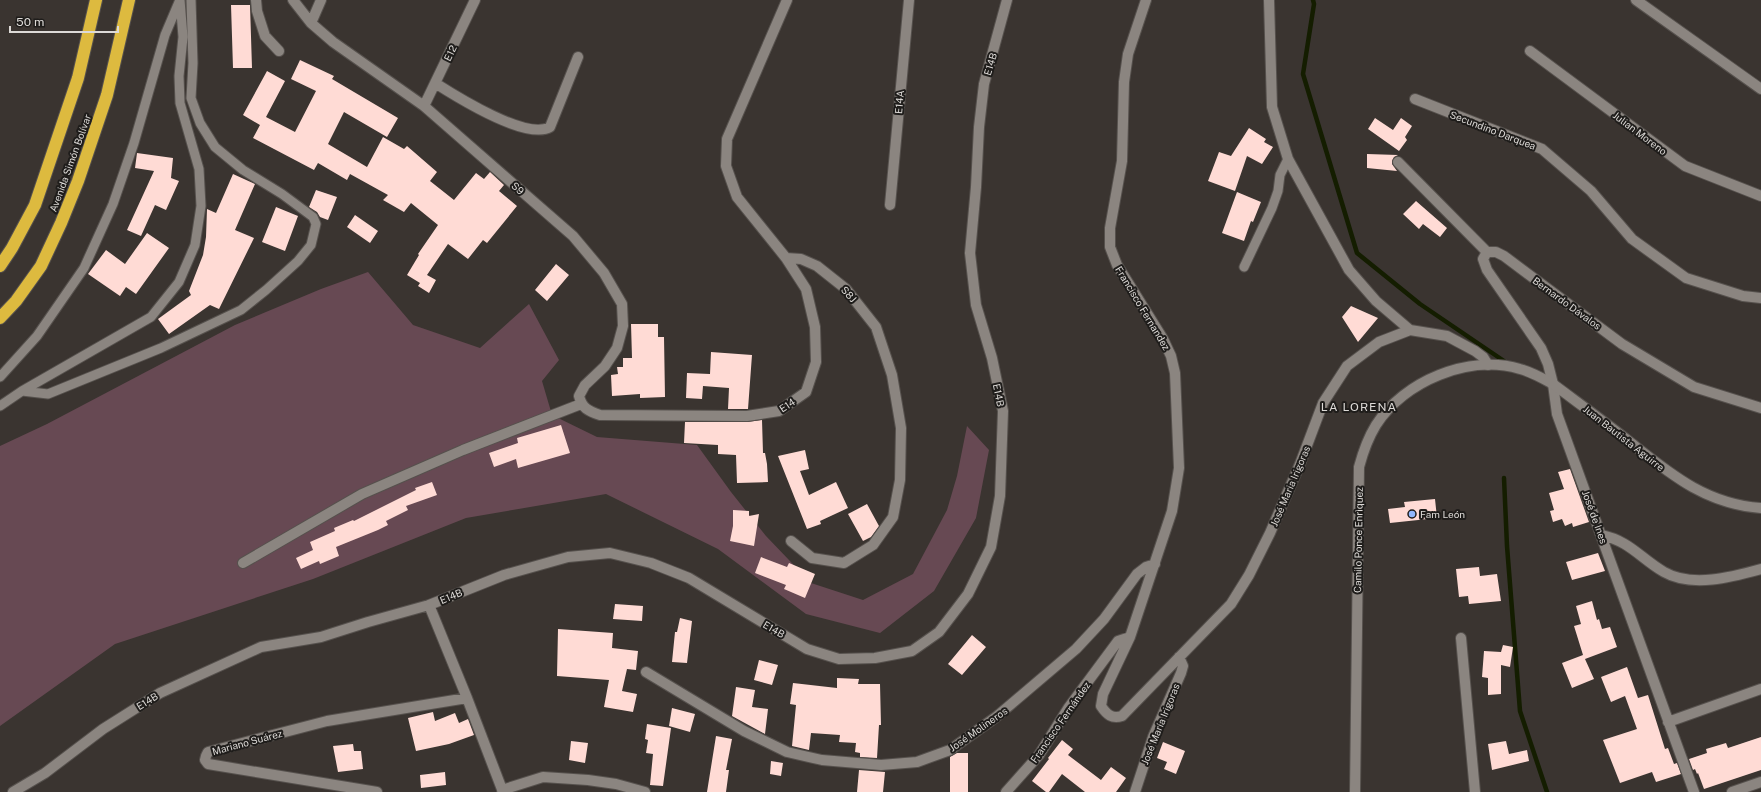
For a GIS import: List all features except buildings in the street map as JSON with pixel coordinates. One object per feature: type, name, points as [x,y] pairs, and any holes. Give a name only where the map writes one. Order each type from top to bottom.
[{"type":"highway","name":"Avenida Simón Bolívar","points":[[0,266],[12,248],[35,205],[78,78],[96,0]]},
{"type":"highway","name":"Avenida Simón Bolívar","points":[[0,318],[16,301],[41,266],[61,223],[78,181],[107,95],[129,0]]},
{"type":"street","points":[[256,0],[257,11],[265,36],[279,51]]},
{"type":"street","name":"S9","points":[[293,0],[310,23],[357,60],[424,106],[573,236],[604,273],[622,304],[623,326],[617,348],[605,366],[585,385],[579,396],[581,404]]},
{"type":"street","points":[[310,23],[321,0]]},
{"type":"street","name":"E12","points":[[424,106],[475,0]]},
{"type":"street","points":[[786,258],[736,197],[726,166],[726,139],[787,0]]},
{"type":"street","name":"E14A","points":[[890,205],[909,0]]},
{"type":"street","name":"E14B","points":[[13,792],[45,773],[103,729],[160,693],[261,646],[321,638],[368,622],[429,605],[504,574],[568,557],[610,553],[651,563],[689,578],[807,649],[839,658],[875,658],[912,651],[939,632],[968,594],[991,547],[1000,496],[1003,411],[992,358],[976,305],[970,253],[976,187],[979,127],[984,84],[1007,0]]},
{"type":"street","name":"Francisco Fernandez","points":[[1130,637],[1172,511],[1178,468],[1175,373],[1171,356],[1163,339],[1117,265],[1110,247],[1110,228],[1122,161],[1124,82],[1127,61],[1146,0]]},
{"type":"street","points":[[1269,0],[1272,107],[1288,159],[1349,270],[1376,301],[1410,330],[1448,336],[1475,350],[1483,357],[1488,365]]},
{"type":"street","points":[[1636,0],[1761,89]]},
{"type":"street","name":"Julian Moreno","points":[[1530,51],[1685,166],[1761,196]]},
{"type":"street","points":[[435,83],[490,115],[523,128],[538,131],[546,130],[550,127],[578,57]]},
{"type":"street","name":"Secundino Darquea","points":[[1415,99],[1542,149],[1591,191],[1632,239],[1686,278],[1743,296],[1761,298]]},
{"type":"street","name":"Bernardo Dávalos","points":[[1398,162],[1487,252],[1496,252],[1504,256],[1622,344],[1694,387],[1761,408]]},
{"type":"street","name":"José de Ines","points":[[1487,252],[1483,259],[1487,270],[1541,348],[1548,364],[1553,384],[1557,414],[1694,792]]},
{"type":"street","name":"E14","points":[[581,404],[589,411],[600,415],[747,416],[779,411],[806,392],[816,362],[815,326],[806,289],[786,258]]},
{"type":"street","name":"S8J","points":[[786,258],[801,259],[817,266],[846,289],[876,327],[892,375],[901,428],[900,480],[893,517],[873,546],[844,563],[812,558],[791,540]]},
{"type":"street","name":"José Maria Irigoras","points":[[1130,637],[1101,706],[1109,716],[1116,718],[1122,716],[1231,604],[1250,575],[1270,533],[1324,403],[1347,366],[1380,342],[1410,330]]},
{"type":"street","name":"Juan Bautista Aguirre","points":[[1488,365],[1518,368],[1533,373],[1553,384],[1669,473],[1698,492],[1731,503],[1761,508]]},
{"type":"street","name":"Camilo Ponce Enrìquez","points":[[1355,792],[1359,467],[1365,446],[1376,425],[1388,409],[1400,397],[1428,379],[1443,373],[1456,369],[1488,365]]},
{"type":"street","points":[[243,563],[362,494],[483,441],[581,404]]},
{"type":"street","points":[[1601,534],[1615,538],[1665,572],[1690,580],[1716,580],[1761,569]]},
{"type":"street","name":"José Molineros","points":[[646,672],[744,731],[787,752],[822,760],[881,765],[917,762],[950,750],[996,717],[1076,650],[1104,619],[1137,574],[1146,567],[1154,564]]},
{"type":"street","points":[[429,605],[467,698],[502,791],[543,777],[588,780],[616,784],[645,792]]},
{"type":"street","name":"Francisco Fernández","points":[[1006,792],[1039,755],[1069,707],[1118,641],[1130,637]]},
{"type":"street","points":[[1461,638],[1475,792]]},
{"type":"street","name":"José María Irigoras","points":[[1135,792],[1154,737],[1181,673],[1183,666],[1179,658]]},
{"type":"street","points":[[1668,722],[1761,689]]},
{"type":"street","name":"Mariano Suárez","points":[[377,792],[208,764],[205,760],[208,752],[327,721],[467,698]]},
{"type":"street","points":[[1732,792],[1761,782]]},
{"type":"lane","points":[[22,391],[48,394],[161,348],[241,310],[292,266],[310,245],[316,224],[313,217],[282,194],[243,170],[215,147],[200,123],[191,98],[193,63],[191,0]]},
{"type":"lane","points":[[0,406],[22,391],[151,317],[179,282],[195,245],[201,206],[199,169],[180,103],[179,76],[183,37],[180,1]]},
{"type":"lane","points":[[0,377],[37,336],[84,268],[113,204],[134,143],[165,34],[180,1]]},
{"type":"lane","points":[[1244,267],[1272,208],[1278,190],[1280,175],[1288,159]]},
{"type":"shaded area","points":[[368,272],[413,325],[480,348],[529,304],[559,360],[542,381],[552,415],[597,437],[697,445],[731,492],[766,536],[811,583],[863,600],[913,574],[947,510],[957,476],[967,426],[989,450],[976,518],[934,591],[880,633],[806,614],[718,549],[606,494],[466,518],[313,579],[115,644],[0,726],[0,446],[47,424],[235,325],[321,289]]},
{"type":"waterway","points":[[1313,0],[1314,4],[1303,74],[1357,253],[1420,304],[1504,361]]},
{"type":"waterway","points":[[1504,478],[1507,546],[1520,711],[1547,792]]},
{"type":"place","name":"Fam León","points":[[1412,514]]},
{"type":"district","name":"LA LORENA","points":[[1359,407]]}]
